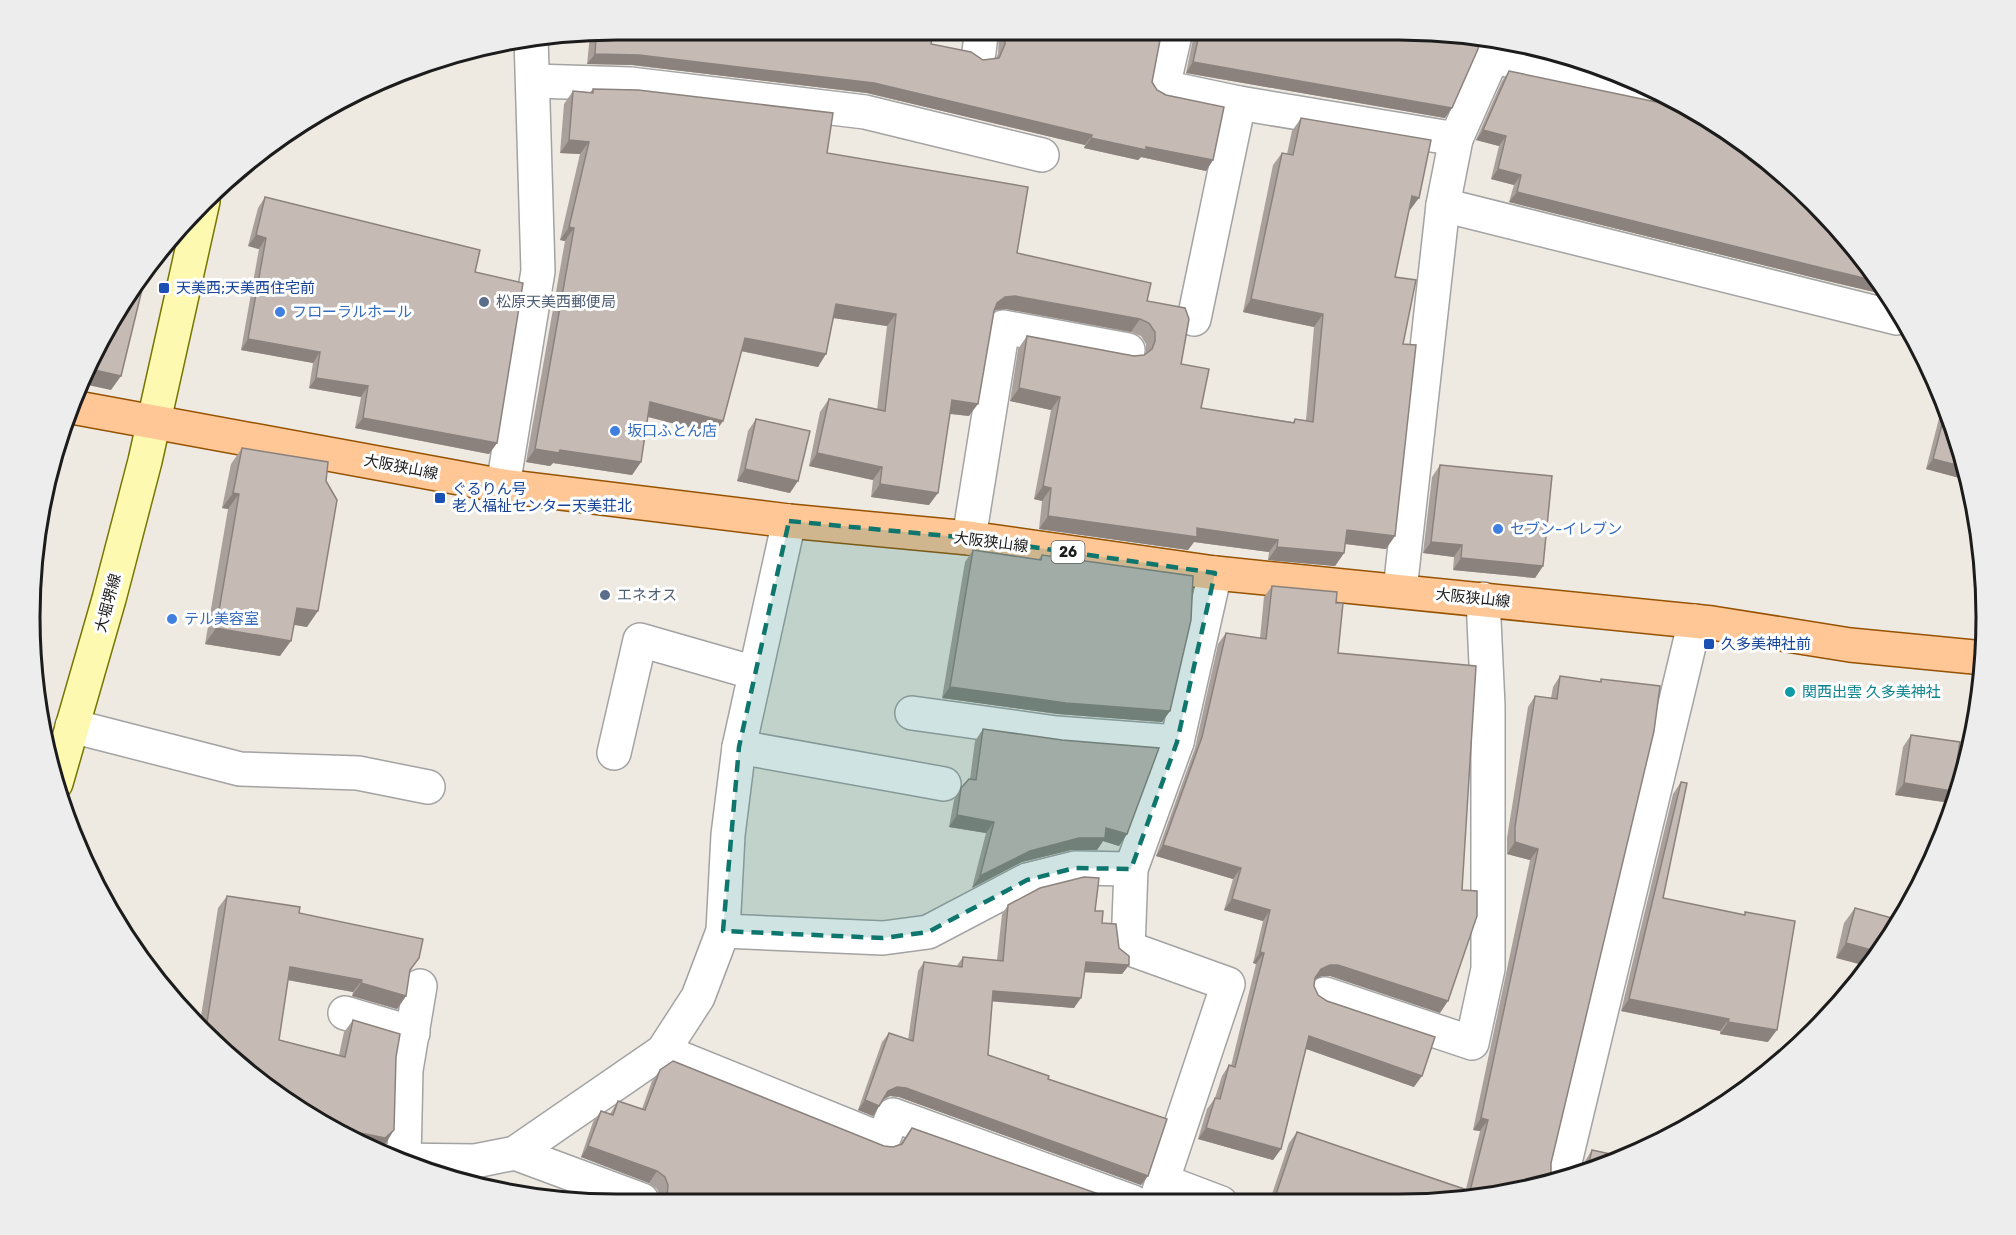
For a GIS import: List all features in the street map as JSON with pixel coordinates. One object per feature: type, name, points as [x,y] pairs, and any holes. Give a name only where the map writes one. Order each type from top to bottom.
[{"type":"main road","name":"大堀堺線","points":[[60,768],[110,599],[154,422],[199,221]]},
{"type":"main road","name":"大阪狭山線","points":[[80,408],[503,486],[789,520],[969,538],[1215,573],[1695,621],[1850,645],[1974,657]]},
{"type":"street","points":[[1173,40],[1163,87],[1239,103],[1456,139]]},
{"type":"street","points":[[503,486],[538,271],[532,47]]},
{"type":"street","points":[[1400,590],[1443,205],[1456,139],[1497,49]]},
{"type":"street","points":[[1501,50],[1617,83]]},
{"type":"street","points":[[534,81],[630,84],[865,112],[1042,154]]},
{"type":"street","points":[[1194,319],[1239,103]]},
{"type":"street","points":[[1443,205],[1890,316]]},
{"type":"street","points":[[969,538],[1003,327],[1128,350]]},
{"type":"street","points":[[422,1160],[475,1161],[515,1153],[663,1051],[698,997],[723,931],[728,835],[738,747],[789,520]]},
{"type":"street","points":[[1159,1192],[1228,984],[1128,948],[1131,869],[1177,742],[1215,573]]},
{"type":"street","points":[[1325,994],[1472,1043],[1488,969],[1488,706],[1483,599]]},
{"type":"street","points":[[1563,1170],[1695,621]]},
{"type":"street","points":[[614,753],[640,640],[755,674]]},
{"type":"street","points":[[912,713],[1056,733],[1177,742]]},
{"type":"street","points":[[72,726],[240,769],[358,773],[428,787]]},
{"type":"street","points":[[738,747],[944,784]]},
{"type":"street","points":[[723,931],[883,938],[928,933],[1027,880],[1075,868],[1131,869]]},
{"type":"street","points":[[399,1152],[406,1070],[420,986]]},
{"type":"street","points":[[345,1013],[413,1033]]},
{"type":"street","points":[[663,1051],[883,1140],[892,1115],[1111,1194]]},
{"type":"street","points":[[515,1153],[626,1194]]},
{"type":"highlighted area","points":[[789,521],[969,538],[1215,573],[1177,742],[1131,869],[1075,868],[1027,880],[928,932],[883,938],[723,931],[739,747]]},
{"type":"building","points":[[618,40],[931,40],[931,44],[971,52],[983,60],[999,58],[1005,40],[1160,40],[1152,82],[1157,90],[1166,95],[1224,107],[1213,160],[1146,147],[1146,150],[1091,138],[1092,135],[874,83],[639,55],[595,54],[596,41]]},
{"type":"building","points":[[1198,40],[1398,40],[1479,46],[1452,108],[1193,62]]},
{"type":"building","points":[[1509,71],[1659,102],[1719,138],[1779,184],[1807,209],[1865,278],[1517,192],[1521,175],[1498,169],[1506,136],[1483,130]]},
{"type":"building","points":[[593,89],[638,90],[833,113],[827,153],[1028,187],[1017,253],[1151,283],[1147,301],[1185,308],[1189,319],[1181,364],[1209,369],[1201,408],[1294,423],[1295,419],[1313,422],[1323,314],[1251,299],[1282,153],[1293,155],[1301,118],[1431,140],[1419,198],[1412,196],[1395,277],[1416,280],[1403,344],[1416,345],[1395,536],[1347,530],[1344,553],[1277,547],[1278,540],[1197,528],[1197,537],[1048,516],[1051,488],[1043,486],[1060,397],[1019,388],[1027,336],[1134,356],[1144,355],[1152,349],[1155,332],[1149,323],[1140,319],[1015,296],[1005,297],[997,303],[994,311],[978,404],[952,400],[938,493],[880,484],[882,467],[817,453],[829,399],[885,411],[896,314],[836,304],[826,354],[745,338],[723,421],[650,402],[641,462],[560,450],[559,453],[535,449],[574,228],[569,227],[589,142],[569,140],[573,91],[593,93]]},
{"type":"building","points":[[265,197],[480,250],[475,272],[523,283],[497,443],[363,418],[368,386],[316,378],[320,352],[248,339],[266,238],[256,235]]},
{"type":"building","points":[[141,292],[121,376],[96,370],[118,329]]},
{"type":"building","points":[[756,419],[810,431],[798,481],[745,469]]},
{"type":"building","points":[[1942,424],[1955,465],[1933,459]]},
{"type":"building","points":[[242,448],[328,462],[326,481],[337,500],[318,611],[297,608],[291,641],[216,628],[239,494],[233,493]]},
{"type":"building","name":"セブン-イレブン","points":[[1440,465],[1552,476],[1543,566],[1461,558],[1462,545],[1431,542]]},
{"type":"building","points":[[973,550],[1041,560],[1042,555],[1193,576],[1191,620],[1170,711],[1066,703],[950,687]]},
{"type":"building","points":[[1272,586],[1337,592],[1336,603],[1343,603],[1338,653],[1476,666],[1462,890],[1477,891],[1477,916],[1448,1001],[1338,965],[1330,965],[1321,969],[1315,978],[1314,986],[1318,995],[1327,1001],[1435,1037],[1422,1076],[1309,1036],[1281,1149],[1206,1128],[1215,1098],[1220,1099],[1229,1065],[1235,1067],[1264,953],[1260,952],[1270,910],[1232,899],[1241,868],[1163,845],[1202,737],[1226,633],[1266,639]]},
{"type":"building","points":[[1560,676],[1601,682],[1601,679],[1660,686],[1654,731],[1551,1163],[1552,1174],[1470,1190],[1488,1120],[1481,1118],[1538,849],[1515,842],[1515,827],[1535,696],[1557,699]]},
{"type":"building","points":[[983,729],[1062,740],[1159,748],[1127,834],[1106,828],[1105,838],[1079,838],[1030,851],[980,876],[994,822],[957,815],[961,788],[969,779],[976,780]]},
{"type":"building","points":[[1911,735],[1960,742],[1949,790],[1904,783]]},
{"type":"building","points":[[1681,782],[1687,783],[1663,898],[1745,915],[1745,912],[1795,921],[1777,1030],[1728,1022],[1729,1019],[1629,999]]},
{"type":"building","points":[[1084,877],[1099,878],[1095,911],[1103,911],[1102,923],[1116,924],[1119,948],[1129,956],[1129,965],[1086,962],[1081,998],[993,991],[988,1055],[1049,1076],[1048,1079],[1167,1119],[1148,1176],[906,1088],[897,1087],[888,1091],[879,1106],[865,1100],[889,1033],[913,1041],[924,962],[962,967],[963,957],[1003,961],[1008,905],[1040,888]]},
{"type":"building","points":[[227,896],[300,907],[299,913],[423,939],[419,958],[410,970],[406,996],[361,983],[362,980],[290,967],[279,1040],[345,1057],[353,1020],[400,1034],[396,1057],[394,1130],[385,1138],[357,1132],[297,1097],[266,1075],[207,1024]]},
{"type":"building","points":[[1855,908],[1891,918],[1870,950],[1846,943]]},
{"type":"building","points":[[673,1061],[884,1146],[893,1147],[902,1144],[912,1128],[1098,1194],[667,1194],[668,1185],[665,1177],[657,1171],[588,1146],[601,1111],[613,1115],[618,1101],[645,1110],[660,1070]]},
{"type":"building","points":[[1297,1132],[1468,1190],[1398,1194],[1276,1194]]},
{"type":"building","points":[[1592,1150],[1611,1154],[1589,1162]]},
{"type":"place","name":"天美西;天美西住宅前","points":[[164,288]]},
{"type":"place","name":"松原天美西郵便局","points":[[484,302]]},
{"type":"place","name":"フローラルホール","points":[[280,312]]},
{"type":"place","name":"坂口ふとん店","points":[[615,431]]},
{"type":"place","name":"ぐるりん号 老人福祉センター天美荘北","points":[[440,498]]},
{"type":"place","name":"セブン-イレブン","points":[[1498,529]]},
{"type":"place","name":"エネオス","points":[[605,595]]},
{"type":"place","name":"テル美容室","points":[[172,619]]},
{"type":"place","name":"久多美神社前","points":[[1709,644]]},
{"type":"place","name":"関西出雲 久多美神社","points":[[1790,692]]}]
